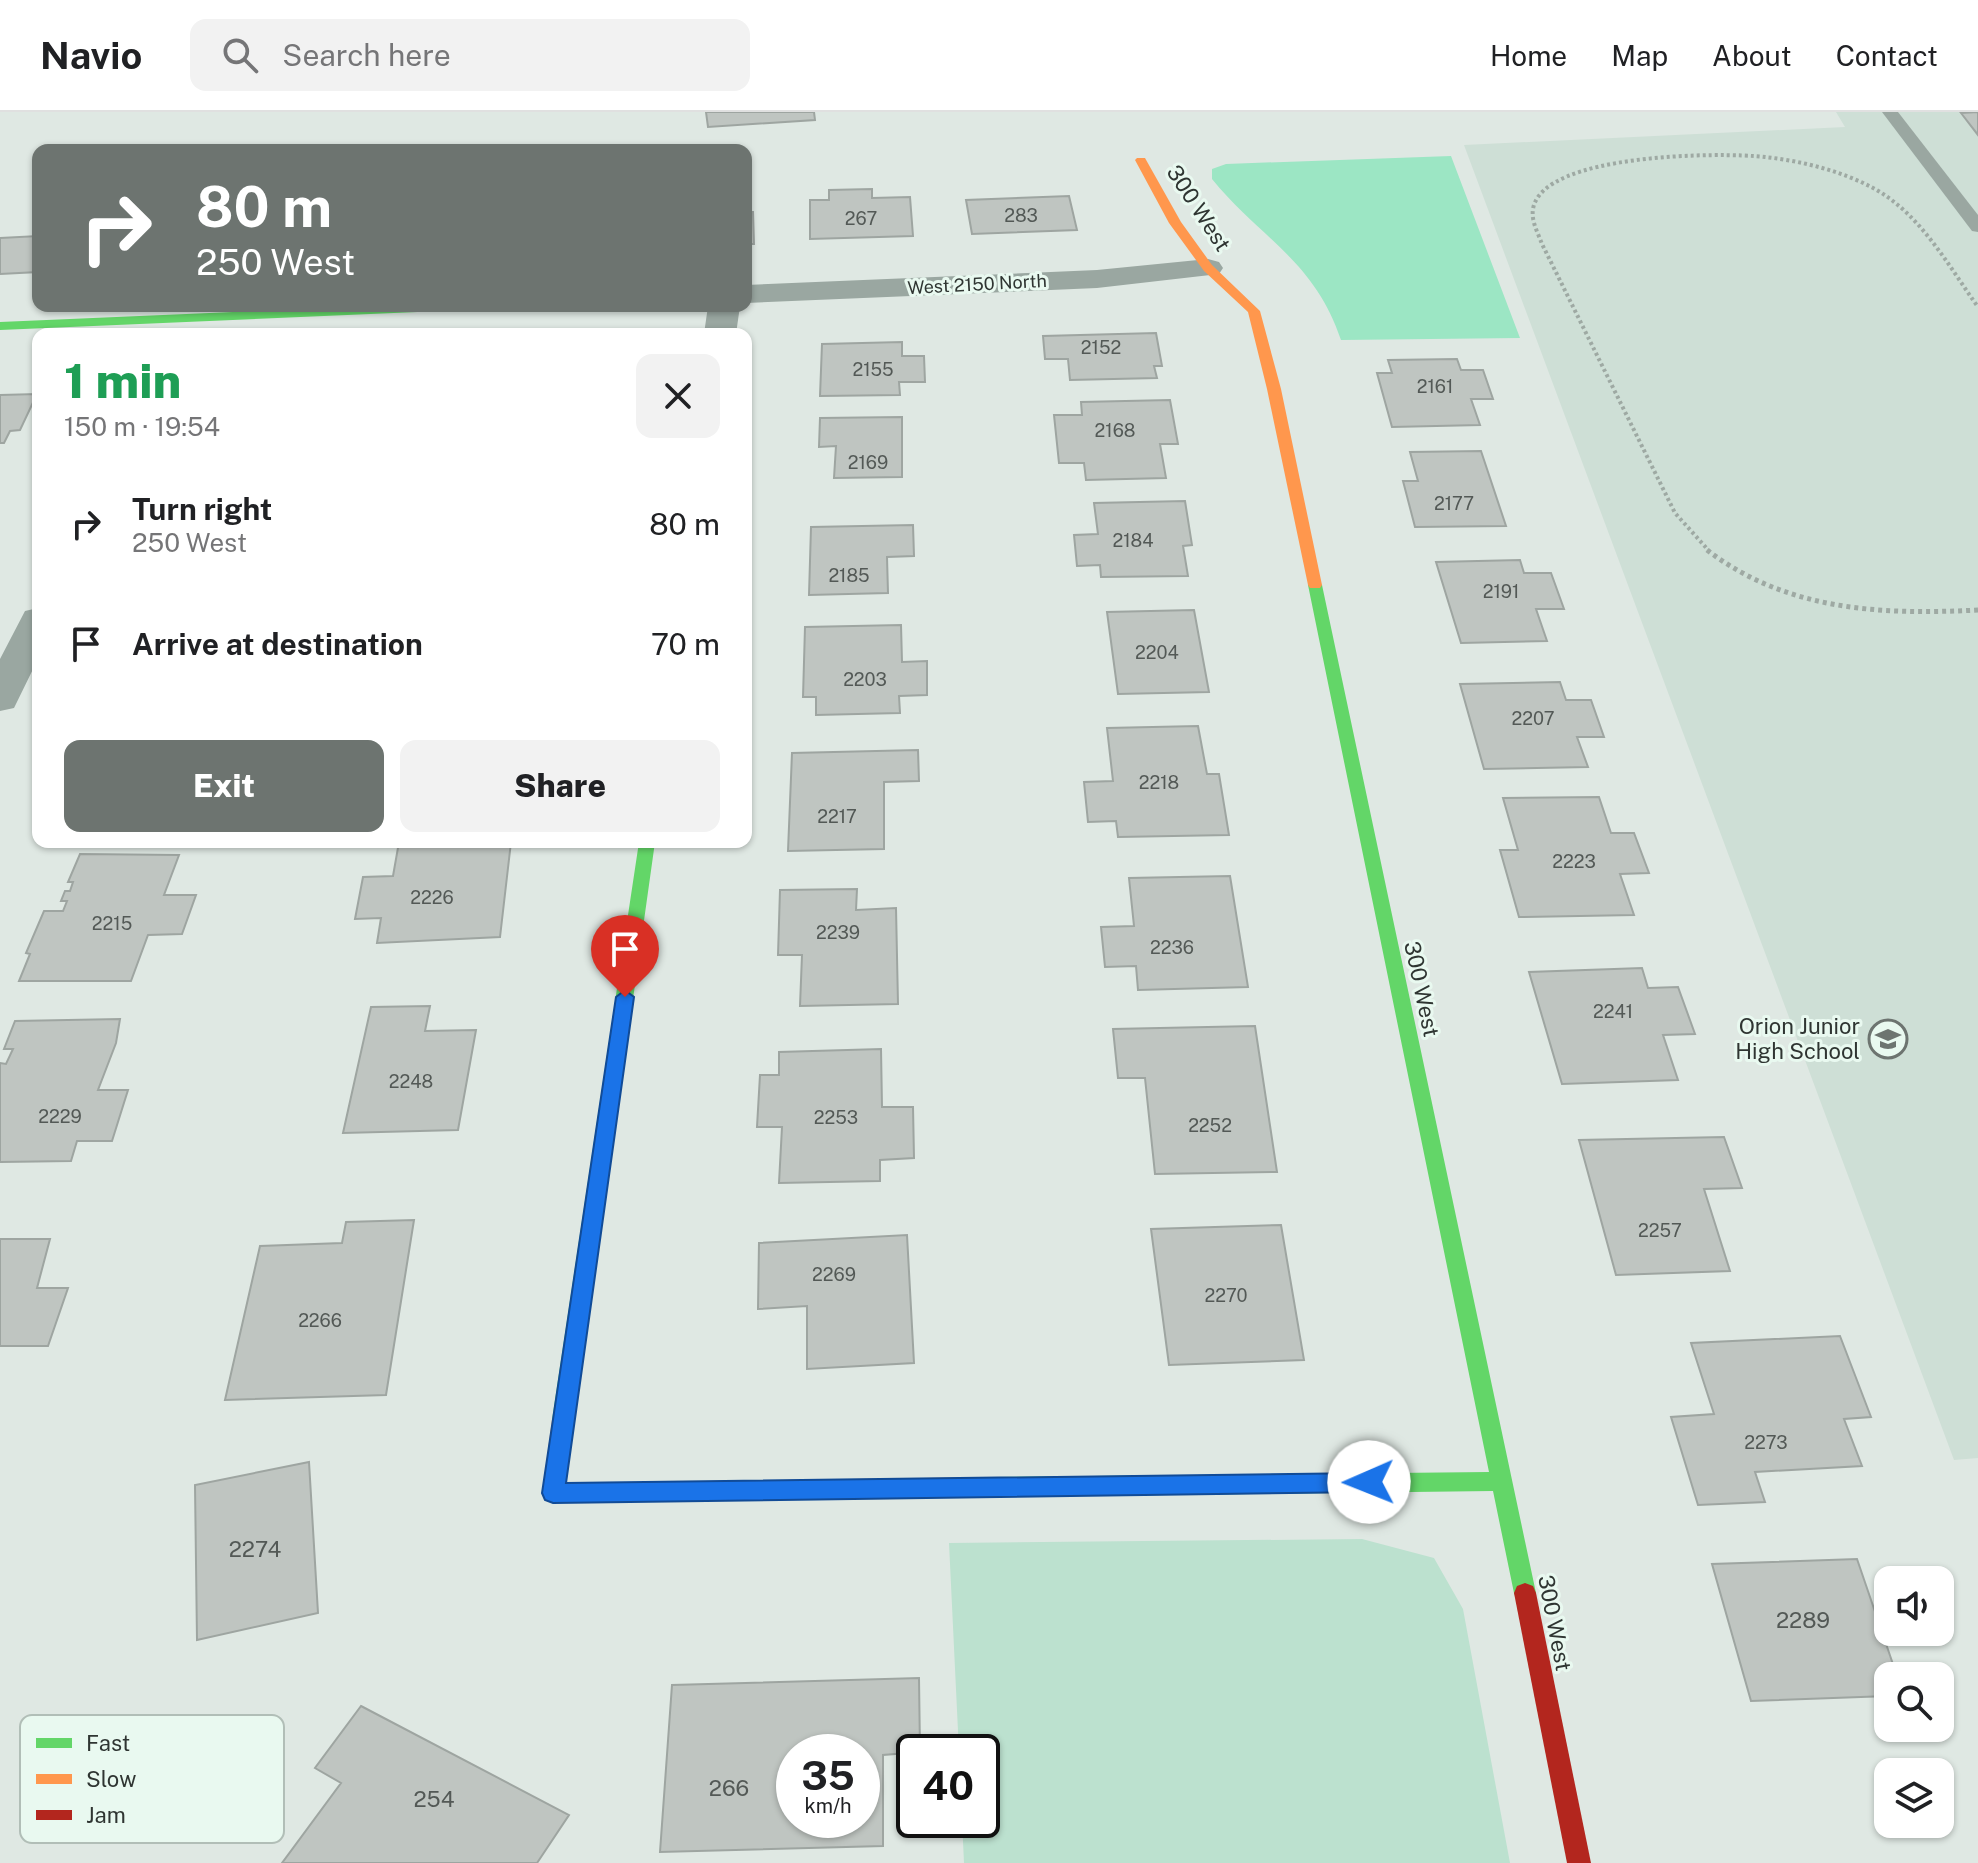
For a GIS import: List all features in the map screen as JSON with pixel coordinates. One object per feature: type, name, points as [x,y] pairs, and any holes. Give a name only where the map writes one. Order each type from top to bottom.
[{"type":"street","name":"300 West","points":[[1141,160],[1175,223],[1208,268],[1254,311],[1274,389],[1579,1863]]},
{"type":"street","name":"West 2150 North","points":[[752,294],[1097,279],[1208,268]]},
{"type":"street","points":[[0,326],[177,326],[378,312]]},
{"type":"street","points":[[0,699],[32,632]]},
{"type":"street","points":[[646,848],[553,1493],[1502,1481]]},
{"type":"lane","points":[[1890,112],[1978,227]]},
{"type":"path","points":[[1978,307],[1898,203],[1843,174],[1806,164],[1762,156],[1721,156],[1598,164],[1562,176],[1545,187],[1534,204],[1533,222],[1563,286],[1675,513],[1701,546],[1763,585],[1813,600],[1876,612],[1912,614],[1978,610]]},
{"type":"shaded area","name":"Orion Junior High School","points":[[1836,112],[1978,112],[1978,1458],[1954,1460],[1464,145],[1845,127]]},
{"type":"shaded area","points":[[1451,156],[1520,338],[1341,340],[1330,313],[1301,270],[1212,179],[1212,169],[1226,164]]},
{"type":"shaded area","points":[[1362,1539],[1434,1558],[1463,1609],[1510,1863],[964,1863],[963,1838],[1000,1838],[1000,1734],[958,1734],[949,1543]]},
{"type":"building","points":[[706,112],[814,112],[815,120],[708,127]]},
{"type":"building","points":[[1978,112],[1978,135],[1961,113]]},
{"type":"building","points":[[872,189],[872,198],[910,197],[913,236],[810,239],[810,200],[829,200],[829,190]]},
{"type":"building","points":[[1069,196],[1077,230],[972,234],[966,200]]},
{"type":"building","points":[[752,212],[753,212],[752,244]]},
{"type":"building","points":[[32,236],[32,272],[0,274],[0,238]]},
{"type":"building","points":[[1156,333],[1162,366],[1154,366],[1157,378],[1070,380],[1068,359],[1045,359],[1043,336]]},
{"type":"building","points":[[902,342],[902,356],[924,356],[925,382],[899,382],[900,395],[820,396],[822,344]]},
{"type":"building","points":[[1457,359],[1461,370],[1483,370],[1493,399],[1471,399],[1480,425],[1392,427],[1377,373],[1392,373],[1388,360]]},
{"type":"building","points":[[32,394],[32,405],[20,430],[10,431],[4,443],[0,443],[0,395]]},
{"type":"building","points":[[1170,400],[1178,444],[1160,444],[1166,478],[1086,480],[1084,463],[1059,463],[1054,415],[1082,415],[1081,402]]},
{"type":"building","points":[[902,417],[902,477],[834,478],[836,446],[819,447],[820,418]]},
{"type":"building","points":[[1481,451],[1506,526],[1415,527],[1403,481],[1418,481],[1410,452]]},
{"type":"building","points":[[1185,501],[1192,545],[1183,546],[1188,576],[1101,577],[1100,565],[1077,566],[1074,535],[1098,534],[1094,503]]},
{"type":"building","points":[[913,525],[914,556],[887,557],[888,593],[809,595],[811,527]]},
{"type":"building","points":[[1520,560],[1524,573],[1551,573],[1564,609],[1536,609],[1547,641],[1461,643],[1436,562]]},
{"type":"building","points":[[1194,610],[1209,692],[1118,694],[1107,612]]},
{"type":"building","points":[[901,625],[902,662],[927,661],[927,695],[899,696],[900,713],[816,715],[816,697],[803,697],[805,627]]},
{"type":"building","points":[[1560,682],[1566,700],[1591,700],[1604,737],[1577,737],[1588,767],[1484,769],[1460,684]]},
{"type":"building","points":[[1198,726],[1207,774],[1219,774],[1229,835],[1118,837],[1116,821],[1088,822],[1084,782],[1113,781],[1107,728]]},
{"type":"building","points":[[918,750],[919,781],[884,782],[884,849],[788,851],[792,753]]},
{"type":"building","points":[[1599,797],[1611,833],[1634,833],[1649,873],[1620,874],[1634,915],[1519,917],[1500,850],[1518,850],[1503,798]]},
{"type":"building","points":[[398,848],[510,848],[500,937],[377,943],[381,918],[355,919],[363,877],[393,876]]},
{"type":"building","points":[[80,854],[179,855],[164,895],[196,895],[182,934],[148,935],[131,981],[19,981],[30,954],[26,953],[44,911],[63,911],[67,901],[61,901],[65,891],[70,891],[73,882],[68,882]]},
{"type":"building","points":[[1230,876],[1248,987],[1138,990],[1136,966],[1105,967],[1101,927],[1134,926],[1129,878]]},
{"type":"building","points":[[857,889],[856,910],[896,908],[898,1004],[800,1006],[802,955],[778,955],[780,890]]},
{"type":"building","points":[[1642,968],[1648,988],[1678,987],[1695,1034],[1663,1035],[1678,1080],[1562,1084],[1529,972]]},
{"type":"building","points":[[430,1006],[425,1031],[476,1030],[458,1130],[343,1133],[371,1007]]},
{"type":"building","points":[[120,1019],[116,1043],[98,1090],[128,1090],[112,1141],[77,1141],[71,1161],[0,1162],[0,1063],[6,1064],[13,1049],[4,1049],[15,1021]]},
{"type":"building","points":[[1255,1026],[1277,1172],[1155,1174],[1145,1078],[1118,1078],[1113,1029]]},
{"type":"building","points":[[881,1049],[882,1107],[913,1107],[914,1158],[880,1160],[880,1181],[779,1183],[782,1127],[757,1127],[760,1075],[779,1075],[779,1052]]},
{"type":"building","points":[[1724,1137],[1742,1188],[1704,1189],[1730,1271],[1616,1275],[1579,1140]]},
{"type":"building","points":[[414,1220],[386,1395],[225,1400],[260,1246],[342,1243],[346,1222]]},
{"type":"building","points":[[1281,1225],[1304,1360],[1169,1365],[1151,1229]]},
{"type":"building","points":[[907,1235],[914,1363],[807,1369],[807,1306],[758,1309],[759,1243]]},
{"type":"building","points":[[0,1239],[50,1239],[37,1288],[68,1288],[48,1346],[0,1346]]},
{"type":"building","points":[[1840,1336],[1871,1417],[1844,1419],[1862,1466],[1755,1472],[1765,1502],[1698,1505],[1671,1417],[1714,1414],[1691,1343]]},
{"type":"building","points":[[309,1462],[318,1613],[197,1640],[195,1485]]},
{"type":"building","points":[[1857,1559],[1874,1609],[1874,1646],[1887,1646],[1892,1662],[1874,1662],[1874,1697],[1751,1701],[1712,1564]]},
{"type":"building","points":[[919,1678],[920,1734],[896,1734],[896,1754],[883,1755],[883,1846],[660,1852],[672,1685]]},
{"type":"building","points":[[361,1706],[569,1815],[537,1863],[282,1863],[341,1783],[315,1768]]},
{"type":"traffic: fast","points":[[0,326],[325,312]]},
{"type":"traffic: fast","points":[[1315,585],[1525,1593]]},
{"type":"traffic: fast","points":[[563,1420],[646,848]]},
{"type":"traffic: fast","points":[[997,1487],[1502,1481]]},
{"type":"traffic: slow","points":[[1141,160],[1175,223],[1208,268],[1254,311],[1274,389],[1315,585]]},
{"type":"traffic: slow","points":[[563,1420],[553,1493],[997,1487]]},
{"type":"traffic: jam","points":[[1525,1593],[1579,1863]]},
{"type":"place","name":"Orion Junior High School","points":[[1888,1039]]},
{"type":"route","points":[[625,997],[553,1493],[1369,1482]]}]
